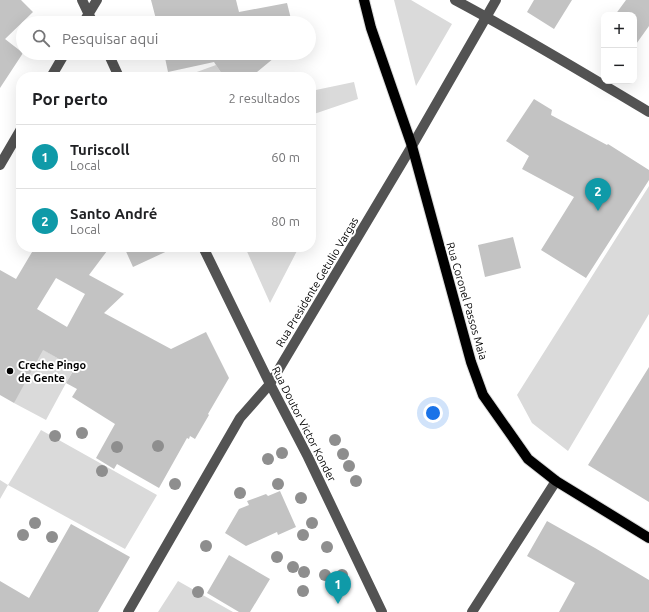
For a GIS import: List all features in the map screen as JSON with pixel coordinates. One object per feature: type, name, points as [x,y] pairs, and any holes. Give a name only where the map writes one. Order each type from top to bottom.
[{"type":"main road","name":"Rua Coronel Passos Maia","points":[[364,0],[371,28],[412,146],[471,362],[483,395],[528,459],[556,481],[649,538]]},
{"type":"street","points":[[82,0],[90,16]]},
{"type":"street","points":[[87,16],[97,0]]},
{"type":"street","points":[[455,0],[486,16],[649,112]]},
{"type":"street","name":"Rua Presidente Getulio Vargas","points":[[128,612],[240,418],[270,384],[412,146],[496,0]]},
{"type":"street","points":[[54,72],[61,60]]},
{"type":"street","points":[[111,60],[117,72]]},
{"type":"street","points":[[0,165],[16,138]]},
{"type":"street","name":"Rua Doutor Victor Konder","points":[[205,252],[270,384],[308,457],[382,612]]},
{"type":"street","points":[[472,612],[556,481]]},
{"type":"shaded area","points":[[394,0],[411,0],[452,24],[416,86]]},
{"type":"shaded area","points":[[216,65],[221,72],[197,72]]},
{"type":"shaded area","points":[[354,82],[358,99],[316,113],[316,90]]},
{"type":"shaded area","points":[[649,186],[649,314],[568,451],[532,423],[517,395]]},
{"type":"shaded area","points":[[247,252],[296,252],[270,303]]},
{"type":"shaded area","points":[[26,340],[75,368],[46,420],[14,403]]},
{"type":"shaded area","points":[[41,430],[157,495],[125,549],[8,485]]},
{"type":"shaded area","points":[[0,480],[8,485],[0,499]]},
{"type":"shaded area","points":[[178,581],[233,612],[158,612]]},
{"type":"building","points":[[0,0],[21,0],[33,12],[29,16],[16,16],[16,28],[5,39],[16,48],[16,60],[18,60],[0,88]]},
{"type":"building","points":[[151,0],[236,0],[239,12],[287,3],[290,16],[155,16]]},
{"type":"building","points":[[534,0],[572,0],[554,29],[527,12]]},
{"type":"building","points":[[626,0],[649,0],[649,26],[637,43],[637,12],[617,12]]},
{"type":"building","points":[[165,60],[272,60],[257,72],[221,72],[214,62],[168,72]]},
{"type":"building","points":[[534,99],[552,110],[551,115],[607,145],[608,144],[649,170],[649,180],[586,278],[541,250],[574,197],[522,169],[529,156],[506,141]]},
{"type":"building","points":[[513,237],[521,268],[485,277],[478,245]]},
{"type":"building","points":[[32,252],[106,252],[89,275],[124,294],[104,313],[171,349],[206,332],[229,378],[195,439],[190,436],[189,439],[187,438],[159,488],[117,464],[114,469],[96,458],[115,424],[72,397],[77,389],[66,383],[75,368],[43,350],[14,403],[0,395],[0,270],[16,279]],"holes":[[[56,278],[85,294],[67,327],[37,309]]]},
{"type":"building","points":[[126,252],[165,252],[133,267]]},
{"type":"building","points":[[649,367],[649,502],[588,465]]},
{"type":"building","points":[[280,491],[296,527],[278,535],[277,532],[246,546],[225,533],[239,509],[249,505],[247,501],[266,494],[268,496]]},
{"type":"building","points":[[547,521],[649,580],[649,612],[559,612],[575,583],[527,556]]},
{"type":"building","points":[[71,524],[130,557],[98,612],[0,612],[0,581],[29,598]]},
{"type":"building","points":[[229,555],[270,579],[250,612],[239,612],[207,593]]},
{"type":"place","name":"Santo André","points":[[598,211]]},
{"type":"place","name":"Creche Pingo de Gente","points":[[10,371]]},
{"type":"place","name":"Turiscoll","points":[[338,604]]}]
